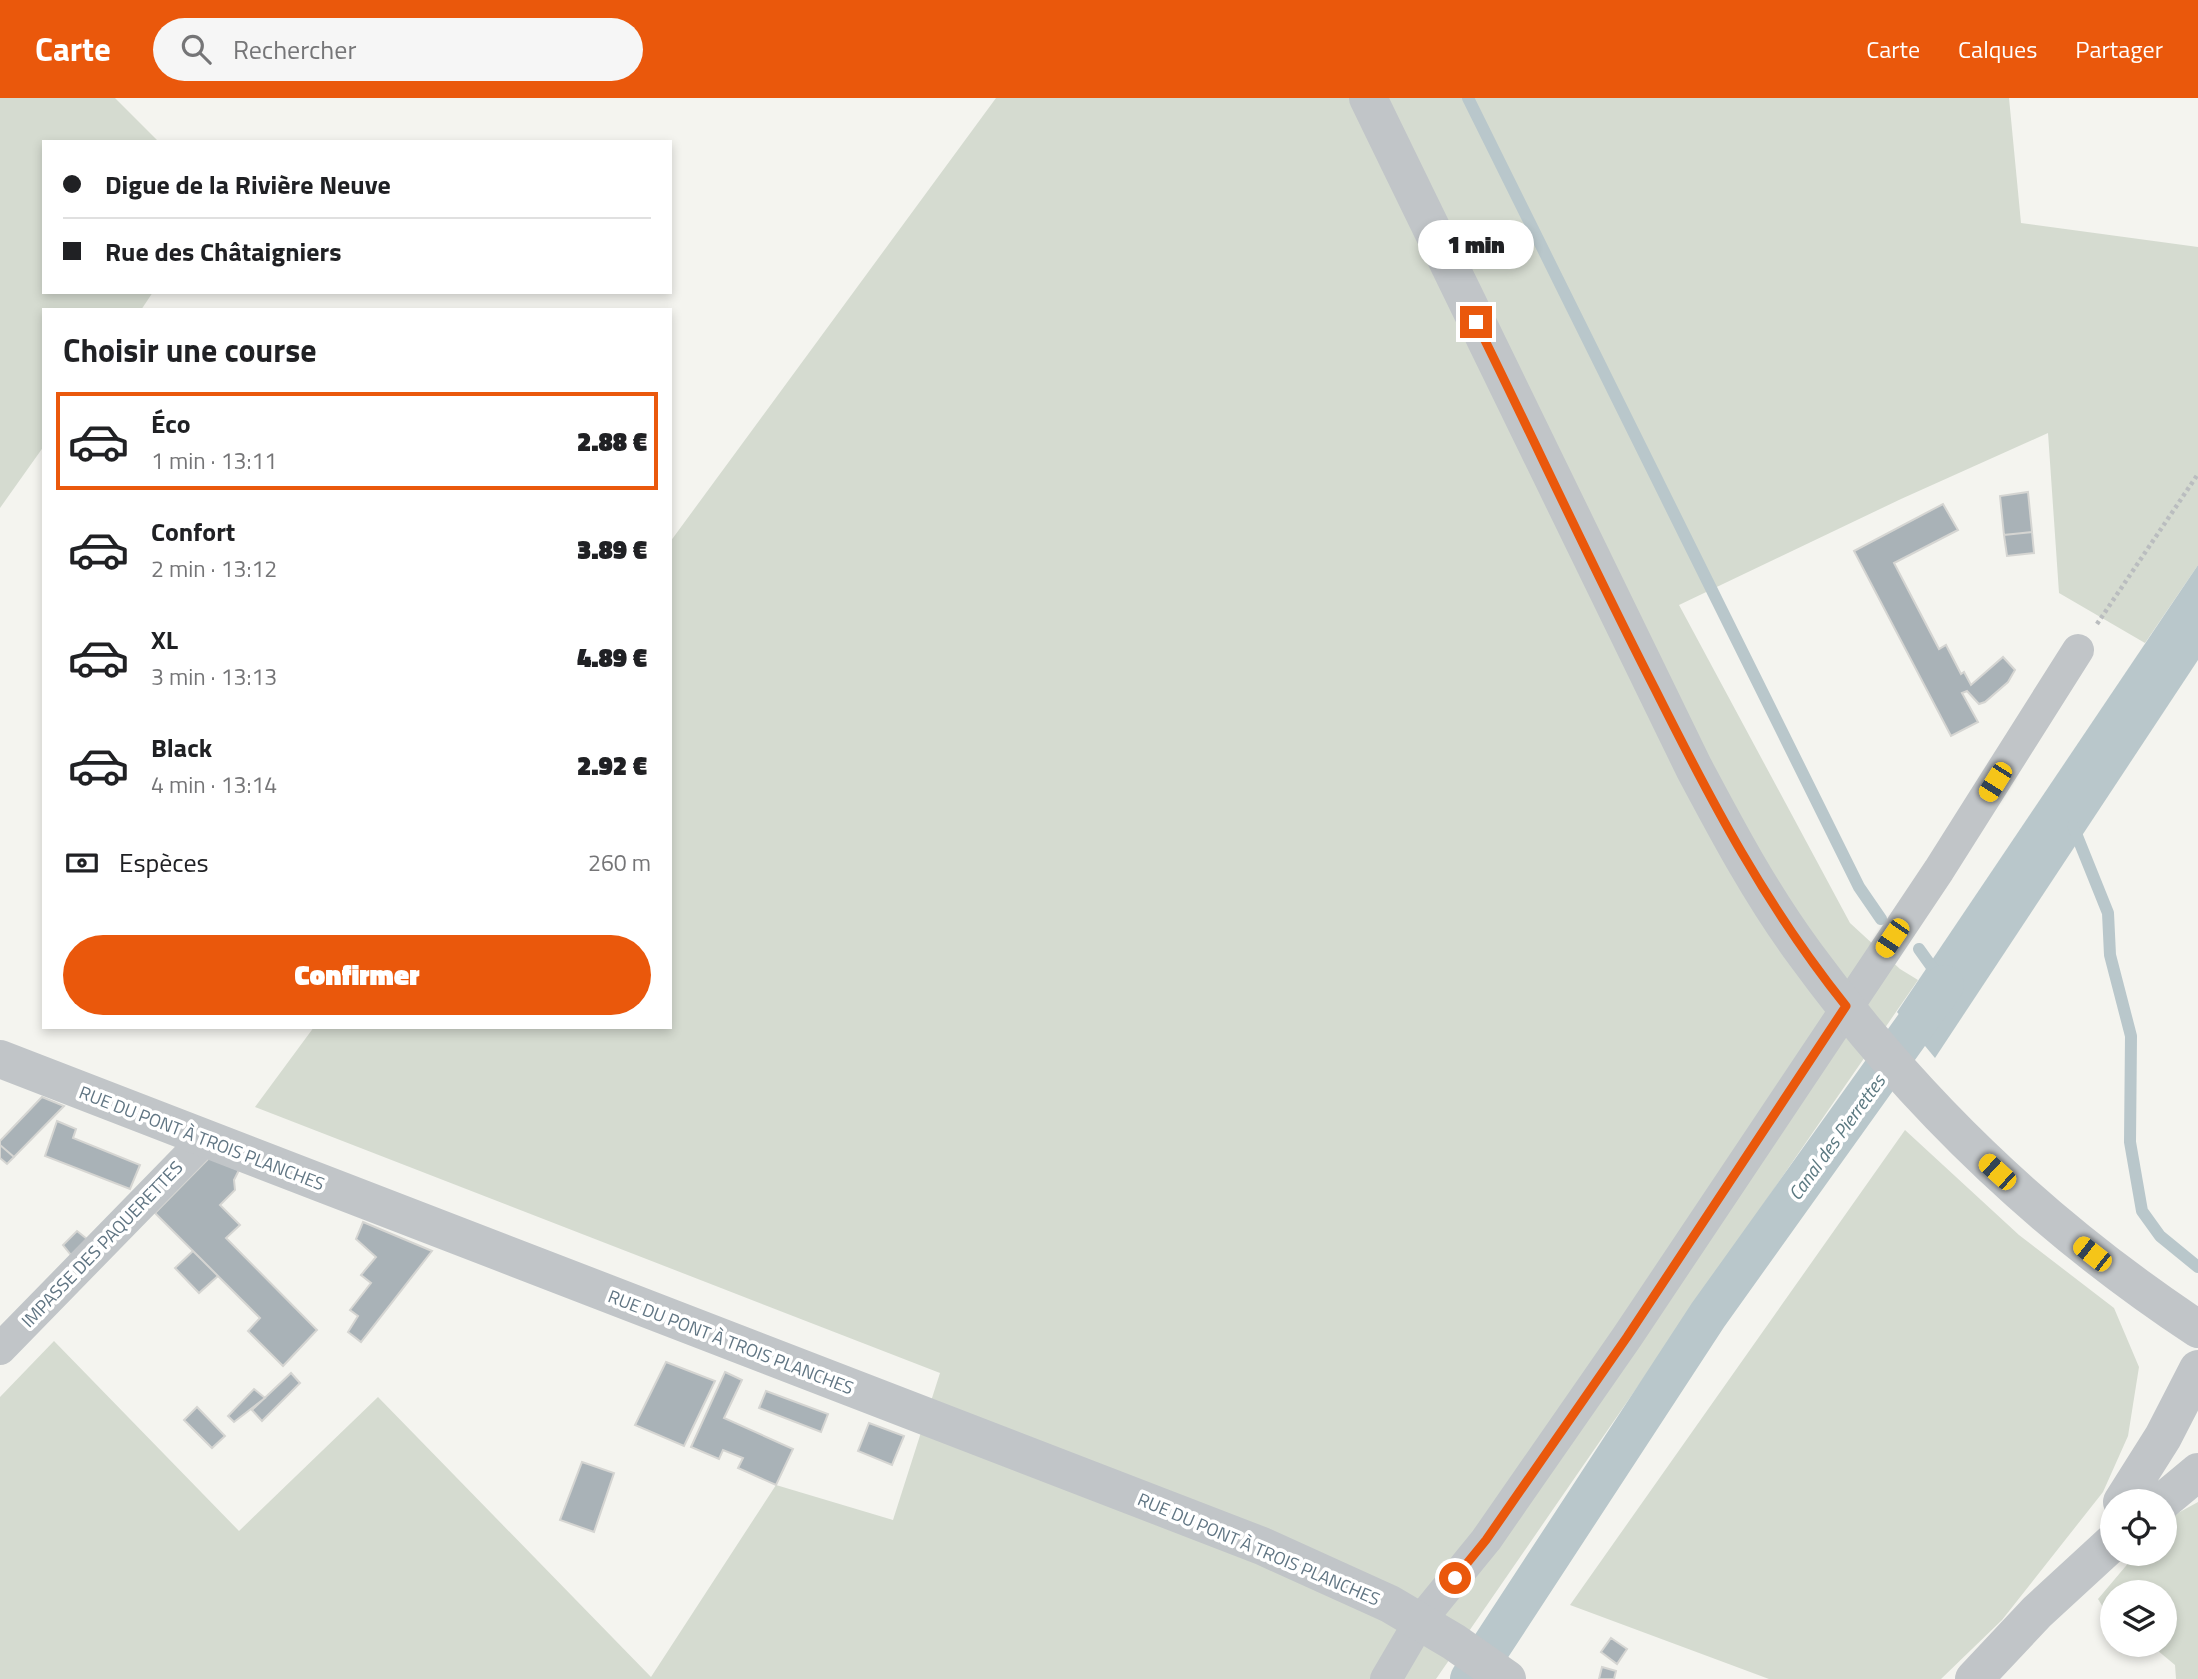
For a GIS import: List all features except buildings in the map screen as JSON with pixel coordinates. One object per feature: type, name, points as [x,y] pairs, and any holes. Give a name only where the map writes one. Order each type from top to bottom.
[{"type":"street","points":[[1368,98],[1712,802],[1749,870],[1786,927],[1855,1018],[1972,1150],[2077,1242],[2198,1329]]},
{"type":"street","points":[[1386,1679],[1420,1621],[1486,1540],[1855,1018],[1939,870],[2078,650]]},
{"type":"street","name":"RUE DU PONT À TROIS PLANCHES","points":[[0,1059],[1262,1546],[1358,1588],[1420,1621],[1507,1679]]},
{"type":"street","name":"IMPASSE DES PAQUERETTES","points":[[0,1349],[205,1139]]},
{"type":"street","points":[[2130,1489],[2163,1437],[2198,1369]]},
{"type":"street","points":[[2177,1490],[2198,1472]]},
{"type":"street","points":[[2037,1612],[2100,1530]]},
{"type":"street","points":[[1974,1679],[2037,1612],[2100,1553]]},
{"type":"path","points":[[2078,650],[2198,474]]},
{"type":"shaded area","points":[[0,98],[115,98],[157,140],[42,140],[42,294],[152,294],[142,308],[42,308],[42,449],[0,508]]},
{"type":"shaded area","points":[[996,98],[2009,98],[2021,223],[2198,247],[2198,565],[2145,643],[2059,593],[2048,433],[1901,499],[1679,605],[1850,923],[1900,969],[1918,980],[1436,1679],[0,1679],[0,1397],[54,1341],[239,1531],[378,1397],[651,1677],[776,1485],[893,1520],[940,1373],[255,1107],[313,1029],[672,1029],[672,539]]},
{"type":"shaded area","points":[[2198,565],[2198,660],[1935,1058],[1897,1012]]},
{"type":"shaded area","points":[[1905,1130],[2019,1235],[2114,1308],[2139,1367],[2128,1436],[2104,1489],[2100,1489],[2100,1496],[2002,1620],[1941,1679],[1769,1679],[1570,1605]]},
{"type":"shaded area","points":[[2198,1502],[2198,1679],[2176,1679],[2175,1665],[2165,1657],[2177,1657],[2177,1580],[2114,1580],[2126,1566],[2177,1566],[2178,1513]]},
{"type":"waterway","points":[[1468,98],[1859,887],[1881,919]]},
{"type":"waterway","points":[[2073,826],[2108,913],[2110,955],[2131,1036],[2130,1142],[2142,1211],[2160,1236],[2198,1267]]},
{"type":"waterway","points":[[1919,949],[1939,977]]},
{"type":"waterway","name":"Canal des Pierrettes","points":[[1470,1679],[1708,1315],[1944,985]]},
{"type":"route","points":[[1455,1578],[1486,1540],[1627,1337],[1846,1006],[1786,927],[1724,825],[1476,322]]}]
